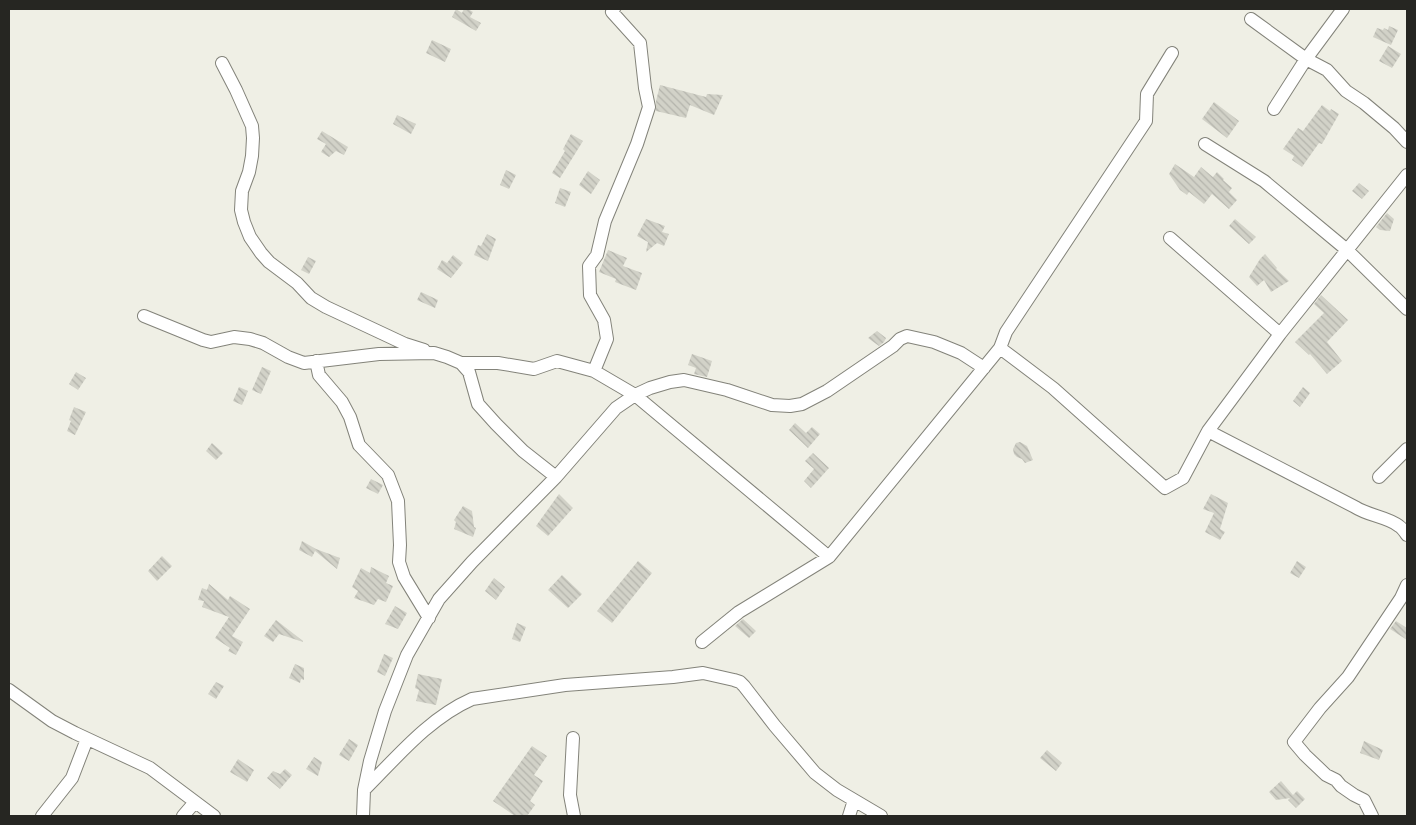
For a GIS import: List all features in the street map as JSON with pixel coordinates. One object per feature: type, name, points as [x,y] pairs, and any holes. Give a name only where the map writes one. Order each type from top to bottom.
[{"type":"street","points":[[594,371],[607,339],[604,320],[590,294],[589,266],[597,255],[605,221],[650,107],[645,88],[640,42],[612,12],[614,9]]},
{"type":"street","points":[[1274,109],[1306,59],[1343,9]]},
{"type":"street","points":[[1251,19],[1306,59],[1327,70],[1346,91],[1364,103],[1407,142]]},
{"type":"street","points":[[702,642],[739,612],[829,557],[1000,348],[1006,332],[1146,121],[1147,94],[1172,53]]},
{"type":"street","points":[[222,63],[252,126],[252,156],[249,172],[242,191],[244,222],[250,237],[261,253],[269,262],[297,283],[311,298],[405,344],[461,363],[498,363],[534,368],[557,362],[594,371],[635,395],[829,557]]},
{"type":"street","points":[[1205,144],[1264,181],[1347,250],[1407,308]]},
{"type":"street","points":[[1000,348],[1053,388],[1166,488],[1183,478],[1208,431],[1280,334],[1407,175]]},
{"type":"street","points":[[1170,238],[1280,334]]},
{"type":"street","points":[[144,316],[211,342],[234,337],[250,339],[263,343],[300,363],[379,354],[434,353]]},
{"type":"street","points":[[363,816],[364,790],[370,761],[385,711],[407,656],[439,599],[472,562],[556,477],[616,408],[635,395],[650,388],[684,380],[727,390],[772,405],[790,406],[802,404],[827,391],[907,336],[934,342],[961,353],[984,368]]},
{"type":"street","points":[[316,361],[319,375],[342,402],[350,417],[359,445],[388,475],[398,501],[400,545],[398,562],[404,577],[429,618]]},
{"type":"street","points":[[461,363],[469,372],[478,404],[523,452],[556,477]]},
{"type":"street","points":[[1208,431],[1364,513],[1390,521],[1407,535]]},
{"type":"street","points":[[1379,477],[1407,449]]},
{"type":"street","points":[[1372,816],[1364,800],[1326,775],[1294,742],[1320,708],[1348,677],[1401,598],[1407,585]]},
{"type":"street","points":[[364,790],[424,731],[458,705],[472,699],[565,685],[703,673],[734,680],[744,686],[815,773],[837,790],[881,816]]},
{"type":"street","points":[[9,690],[52,720],[87,739],[150,768],[214,816]]},
{"type":"street","points":[[573,738],[570,795],[574,816]]},
{"type":"street","points":[[42,816],[72,778],[87,739]]},
{"type":"street","points":[[849,816],[854,800]]},
{"type":"street","points":[[183,816],[195,802]]},
{"type":"building","points":[[456,9],[462,13],[464,9],[473,12],[470,17],[481,23],[476,31],[452,17]]},
{"type":"building","points":[[1389,26],[1398,30],[1391,45],[1373,37],[1377,28],[1388,30]]},
{"type":"building","points":[[432,40],[451,49],[445,62],[426,53]]},
{"type":"building","points":[[1388,46],[1401,54],[1392,68],[1379,61]]},
{"type":"building","points":[[660,85],[706,97],[707,94],[723,95],[714,115],[690,105],[686,118],[656,111],[656,101]]},
{"type":"building","points":[[1214,102],[1239,121],[1227,138],[1202,119]]},
{"type":"building","points":[[1322,105],[1330,111],[1331,109],[1339,114],[1322,144],[1319,143],[1302,167],[1292,160],[1294,156],[1283,149],[1298,128],[1303,131]]},
{"type":"building","points":[[397,115],[416,124],[411,134],[393,124]]},
{"type":"building","points":[[322,131],[348,147],[344,155],[336,151],[329,157],[321,152],[326,144],[317,139]]},
{"type":"building","points":[[571,134],[583,141],[560,178],[552,173],[565,151],[563,149]]},
{"type":"building","points":[[1175,164],[1194,177],[1201,167],[1213,177],[1217,172],[1232,188],[1229,192],[1237,200],[1229,209],[1212,194],[1204,204],[1189,192],[1187,195],[1180,190],[1169,174]]},
{"type":"building","points":[[506,170],[516,175],[509,189],[500,185]]},
{"type":"building","points":[[588,171],[600,180],[591,194],[579,185]]},
{"type":"building","points":[[1359,183],[1369,191],[1362,199],[1352,191]]},
{"type":"building","points":[[560,188],[571,192],[565,207],[555,203]]},
{"type":"building","points":[[1387,213],[1394,219],[1390,231],[1380,230],[1376,227]]},
{"type":"building","points":[[646,219],[665,226],[662,232],[669,234],[664,246],[657,243],[646,252],[648,242],[637,236]]},
{"type":"building","points":[[1235,219],[1256,237],[1249,244],[1229,226]]},
{"type":"building","points":[[487,234],[496,239],[488,261],[474,255],[478,245],[481,246]]},
{"type":"building","points":[[608,250],[627,258],[623,266],[642,273],[636,290],[615,282],[616,279],[599,272]]},
{"type":"building","points":[[1265,254],[1276,269],[1289,281],[1271,292],[1264,280],[1257,286],[1249,277]]},
{"type":"building","points":[[453,255],[463,263],[451,278],[437,269],[442,260],[447,263]]},
{"type":"building","points":[[308,257],[316,261],[309,274],[301,270]]},
{"type":"building","points":[[421,292],[438,300],[435,308],[417,300]]},
{"type":"building","points":[[1321,295],[1348,320],[1327,342],[1342,361],[1327,374],[1310,354],[1295,342],[1324,313],[1314,304]]},
{"type":"building","points":[[877,331],[886,338],[879,346],[868,338]]},
{"type":"building","points":[[692,354],[712,361],[707,377],[694,374],[696,368],[688,365]]},
{"type":"building","points":[[262,367],[271,371],[261,394],[252,390]]},
{"type":"building","points":[[76,372],[86,378],[78,390],[69,384]]},
{"type":"building","points":[[239,387],[248,391],[242,405],[233,401]]},
{"type":"building","points":[[1303,387],[1310,393],[1300,407],[1293,401]]},
{"type":"building","points":[[74,407],[86,412],[75,435],[67,431]]},
{"type":"building","points":[[795,423],[806,433],[812,427],[820,434],[808,448],[789,430]]},
{"type":"building","points":[[1020,442],[1027,446],[1033,460],[1025,463],[1014,454],[1013,449],[1016,443]]},
{"type":"building","points":[[212,443],[223,453],[216,460],[206,451]]},
{"type":"building","points":[[813,453],[829,468],[811,488],[804,481],[814,469],[805,461]]},
{"type":"building","points":[[371,479],[383,485],[378,494],[366,488]]},
{"type":"building","points":[[559,494],[573,508],[548,536],[536,526]]},
{"type":"building","points":[[1211,494],[1228,503],[1220,529],[1225,532],[1220,540],[1205,532],[1214,513],[1203,509]]},
{"type":"building","points":[[463,506],[472,511],[474,527],[476,528],[473,537],[454,529],[456,522],[454,520]]},
{"type":"building","points":[[302,541],[316,549],[340,558],[337,569],[315,551],[312,557],[299,550]]},
{"type":"building","points":[[162,556],[172,566],[157,581],[148,571]]},
{"type":"building","points":[[638,561],[652,573],[612,623],[597,611]]},
{"type":"building","points":[[1297,561],[1306,567],[1299,578],[1290,573]]},
{"type":"building","points":[[371,567],[389,576],[386,583],[393,586],[386,602],[378,599],[374,605],[354,598],[358,591],[352,587],[361,568],[370,573]]},
{"type":"building","points":[[562,575],[582,594],[568,608],[548,590]]},
{"type":"building","points":[[494,578],[505,587],[496,600],[485,591]]},
{"type":"building","points":[[209,584],[228,600],[230,596],[250,609],[232,636],[243,642],[236,655],[228,651],[230,648],[215,638],[229,617],[202,607],[204,601],[198,600],[202,588],[207,590]]},
{"type":"building","points":[[395,606],[407,613],[398,629],[385,624]]},
{"type":"building","points":[[743,619],[756,631],[749,638],[735,626]]},
{"type":"building","points":[[276,620],[303,642],[279,634],[273,642],[264,636]]},
{"type":"building","points":[[1396,621],[1407,628],[1407,640],[1390,629]]},
{"type":"building","points":[[517,623],[526,627],[520,642],[512,639]]},
{"type":"building","points":[[384,654],[393,658],[385,676],[377,672]]},
{"type":"building","points":[[295,664],[304,668],[304,680],[301,679],[300,683],[289,678]]},
{"type":"building","points":[[418,674],[442,679],[436,705],[416,701],[419,690],[415,688]]},
{"type":"building","points":[[216,682],[224,686],[216,699],[208,694]]},
{"type":"building","points":[[349,739],[358,745],[349,761],[339,755]]},
{"type":"building","points":[[1364,741],[1383,750],[1379,760],[1360,753]]},
{"type":"building","points":[[532,746],[547,756],[534,775],[543,781],[530,801],[535,805],[527,816],[515,816],[493,801]]},
{"type":"building","points":[[1047,750],[1062,763],[1056,771],[1040,758]]},
{"type":"building","points":[[314,757],[322,762],[318,776],[306,769]]},
{"type":"building","points":[[238,759],[254,770],[247,782],[230,772]]},
{"type":"building","points":[[285,769],[292,775],[280,789],[267,778],[273,771],[280,774]]},
{"type":"building","points":[[1281,781],[1293,795],[1297,791],[1305,799],[1296,808],[1288,800],[1290,798],[1276,800],[1269,792]]}]
